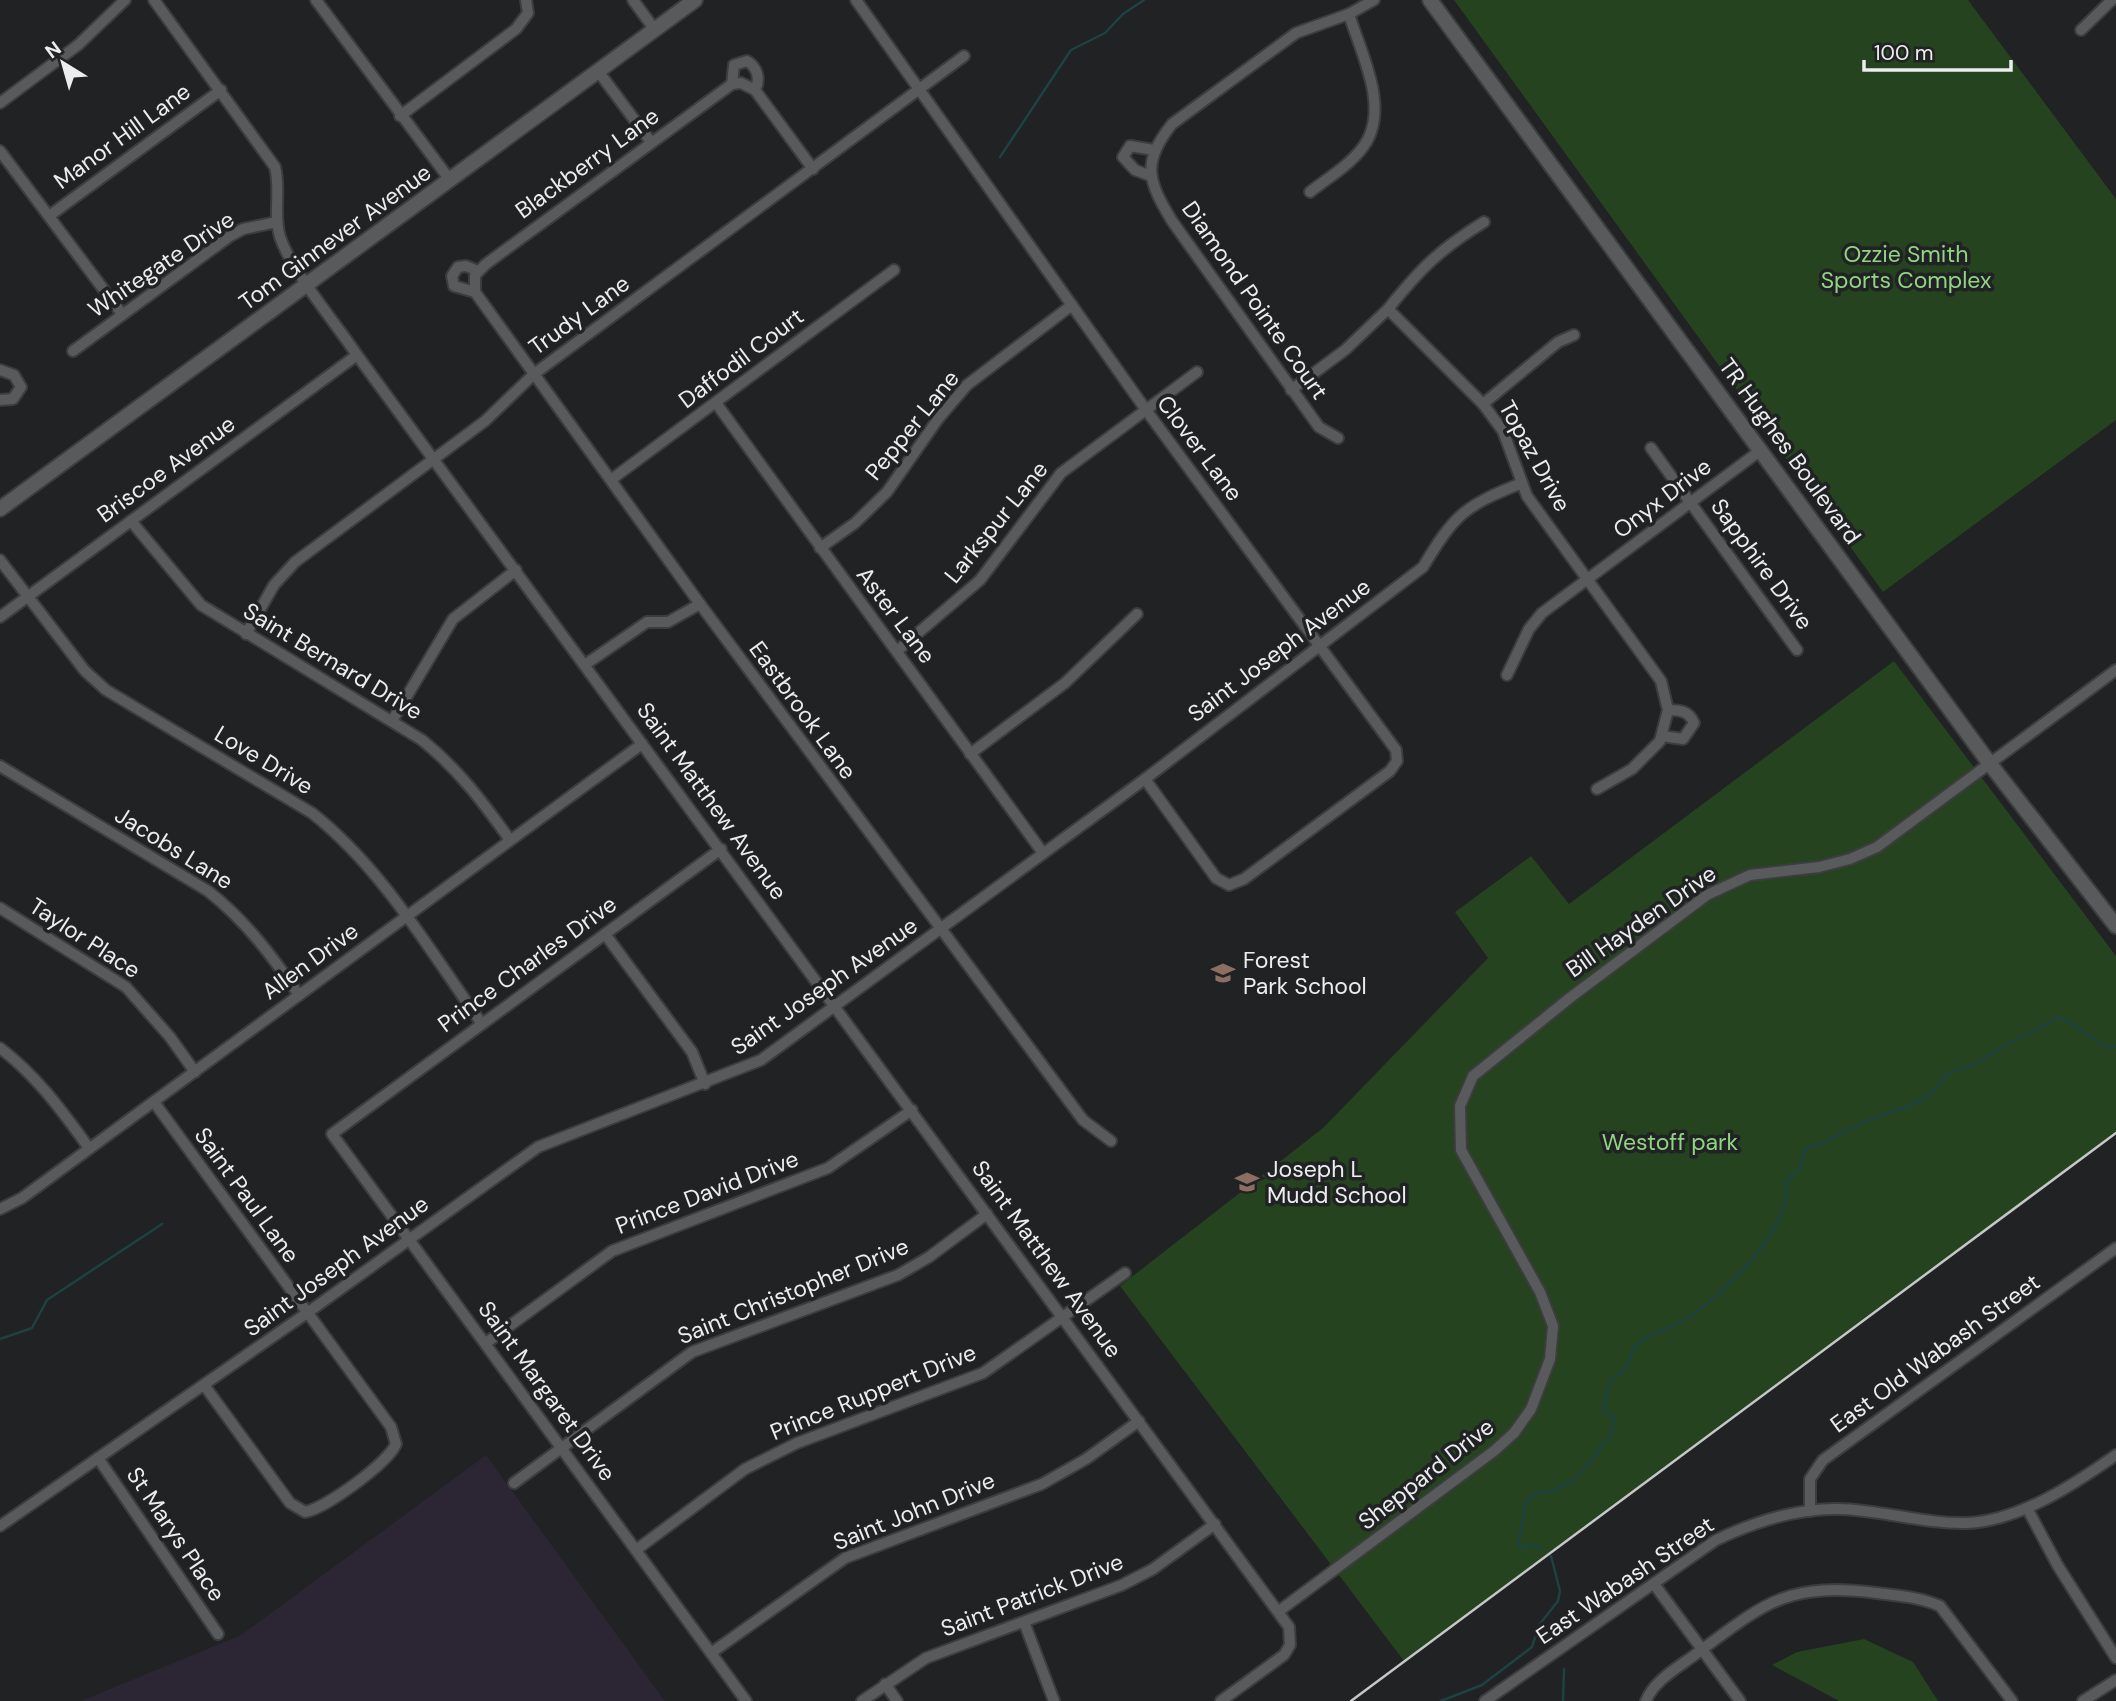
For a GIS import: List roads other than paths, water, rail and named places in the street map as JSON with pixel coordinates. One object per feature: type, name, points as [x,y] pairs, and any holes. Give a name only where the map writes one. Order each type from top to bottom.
[{"type":"main road","name":"Tom Ginnever Avenue","points":[[0,509],[695,0]]},
{"type":"main road","name":"TR Hughes Boulevard","points":[[1430,0],[1990,764],[2116,926]]},
{"type":"street","points":[[0,103],[78,45],[125,0]]},
{"type":"street","name":"Saint Matthew Avenue","points":[[154,0],[275,167],[279,184],[277,222],[288,255],[357,355],[1279,1611],[1291,1635],[1284,1655],[1221,1701]]},
{"type":"street","points":[[316,0],[450,180]]},
{"type":"street","points":[[400,116],[516,29],[528,13],[526,0]]},
{"type":"street","points":[[633,0],[655,30]]},
{"type":"street","name":"Clover Lane","points":[[856,0],[1146,410],[1392,741],[1397,761],[1390,771],[1244,879],[1229,886],[1216,878],[1145,779]]},
{"type":"street","name":"Diamond Pointe Court","points":[[1338,438],[1319,427],[1291,390],[1172,221],[1157,196],[1151,176],[1154,150],[1172,124],[1278,44],[1307,27],[1349,14],[1374,0]]},
{"type":"street","points":[[2081,30],[2112,0]]},
{"type":"street","points":[[1310,192],[1344,166],[1366,142],[1374,121],[1371,88],[1349,14]]},
{"type":"street","name":"Trudy Lane","points":[[246,634],[274,585],[295,562],[485,421],[509,395],[534,374],[964,56]]},
{"type":"street","name":"Blackberry Lane","points":[[475,281],[651,142],[736,83],[734,65],[747,61],[754,65],[757,73],[755,90]]},
{"type":"street","points":[[598,71],[651,142]]},
{"type":"street","points":[[736,83],[755,90],[813,169]]},
{"type":"street","name":"Manor Hill Lane","points":[[48,216],[220,90]]},
{"type":"street","points":[[1151,176],[1135,170],[1123,158],[1129,146],[1154,150]]},
{"type":"street","points":[[0,151],[122,314]]},
{"type":"street","name":"Whitegate Drive","points":[[73,351],[230,236],[243,229],[277,222]]},
{"type":"street","points":[[1291,390],[1345,350],[1388,309],[1420,268],[1450,243],[1484,222]]},
{"type":"street","name":"Daffodil Court","points":[[612,479],[894,270]]},
{"type":"street","name":"Eastbrook Lane","points":[[475,281],[534,374],[612,479],[699,604],[940,931],[1083,1120],[1111,1141]]},
{"type":"street","name":"Pepper Lane","points":[[820,548],[855,523],[887,492],[938,419],[967,385],[1072,305]]},
{"type":"street","name":"Topaz Drive","points":[[1388,309],[1483,404],[1503,431],[1522,484],[1587,580],[1661,681],[1668,710],[1662,736],[1647,757],[1597,789]]},
{"type":"street","points":[[1483,404],[1558,342],[1574,335]]},
{"type":"street","name":"Briscoe Avenue","points":[[0,617],[357,355]]},
{"type":"street","points":[[0,370],[14,374],[21,387],[13,399],[0,400]]},
{"type":"street","name":"Larkspur Lane","points":[[897,651],[951,608],[980,580],[1061,473],[1198,372]]},
{"type":"street","name":"Aster Lane","points":[[716,403],[1043,853]]},
{"type":"street","name":"Sapphire Drive","points":[[1651,448],[1797,650]]},
{"type":"street","name":"Onyx Drive","points":[[1507,675],[1536,621],[1761,450]]},
{"type":"street","name":"Saint Joseph Avenue","points":[[0,1526],[307,1313],[538,1147],[761,1060],[1145,779],[1423,567],[1448,525],[1459,514],[1488,497],[1522,484]]},
{"type":"street","name":"Saint Bernard Drive","points":[[131,521],[201,605],[391,721],[447,760],[471,784],[510,840]]},
{"type":"street","name":"Love Drive","points":[[0,560],[26,598],[85,671],[106,690],[312,813],[339,834],[365,862],[482,1024]]},
{"type":"street","points":[[391,721],[453,619],[516,570]]},
{"type":"street","points":[[586,664],[647,622],[668,622],[699,604]]},
{"type":"street","points":[[970,754],[1065,683],[1137,614]]},
{"type":"street","name":"Bill Hayden Drive","points":[[1461,1150],[1460,1106],[1473,1076],[1571,997],[1684,912],[1727,883],[1750,875],[1819,867],[1850,859],[1877,847],[2116,670]]},
{"type":"street","points":[[1662,736],[1683,739],[1694,723],[1689,715],[1679,709],[1668,710]]},
{"type":"street","name":"Allen Drive","points":[[0,1209],[22,1198],[642,744]]},
{"type":"street","name":"Jacobs Lane","points":[[0,766],[208,891],[235,913],[263,944],[299,995]]},
{"type":"street","name":"Prince Charles Drive","points":[[359,1113],[721,849]]},
{"type":"street","name":"Taylor Place","points":[[0,908],[126,987],[170,1037],[195,1072]]},
{"type":"street","points":[[605,934],[692,1052],[705,1084]]},
{"type":"street","points":[[0,1048],[42,1085],[89,1149]]},
{"type":"street","name":"Saint Paul Lane","points":[[154,1102],[391,1427],[397,1444],[386,1459],[321,1506],[305,1512],[290,1503],[204,1385]]},
{"type":"street","name":"Prince David Drive","points":[[486,1343],[612,1251],[828,1168],[912,1110]]},
{"type":"street","name":"Saint Margaret Drive","points":[[359,1113],[332,1134],[746,1701]]},
{"type":"street","name":"Sheppard Drive","points":[[1279,1611],[1494,1451],[1520,1425],[1541,1384],[1550,1359],[1553,1326],[1540,1292],[1461,1150]]},
{"type":"street","name":"Saint Christopher Drive","points":[[514,1483],[560,1446],[692,1352],[898,1275],[929,1257],[987,1214]]},
{"type":"street","name":"East Old Wabash Street","points":[[1810,1511],[1811,1479],[1823,1460],[2116,1248]]},
{"type":"street","name":"Prince Ruppert Drive","points":[[636,1550],[745,1469],[772,1454],[983,1373],[1125,1273]]},
{"type":"street","name":"Saint John Drive","points":[[711,1653],[845,1558],[1042,1484],[1086,1459],[1139,1421]]},
{"type":"street","name":"East Wabash Street","points":[[1485,1701],[1716,1540],[1742,1527],[1810,1511],[1839,1509],[1969,1523],[2026,1508],[2064,1491],[2116,1454]]},
{"type":"street","name":"St Marys Place","points":[[98,1458],[218,1634]]},
{"type":"street","points":[[2026,1508],[2058,1566],[2116,1658]]},
{"type":"street","name":"Saint Patrick Drive","points":[[862,1701],[926,1658],[1122,1585],[1153,1569],[1215,1524]]},
{"type":"street","points":[[1654,1584],[1740,1701]]},
{"type":"street","points":[[1646,1701],[1650,1692],[1702,1649],[1758,1609],[1788,1595],[1816,1589],[1845,1589],[1923,1599],[1940,1606],[1952,1618],[2012,1701]]},
{"type":"street","points":[[1024,1622],[1054,1701]]},
{"type":"street","points":[[2083,1701],[2116,1680]]},
{"type":"street","points":[[885,1684],[897,1701]]},
{"type":"waterway","points":[[1000,157],[1071,50],[1105,33],[1123,14],[1144,0]]},
{"type":"waterway","points":[[1541,1549],[1537,1546],[1518,1547],[1526,1501],[1536,1493],[1552,1491],[1575,1480],[1612,1433],[1614,1417],[1604,1411],[1607,1391],[1612,1380],[1624,1370],[1635,1346],[1701,1308],[1753,1258],[1779,1218],[1786,1199],[1786,1182],[1799,1169],[1805,1149],[1869,1120],[1916,1103],[1927,1096],[1948,1073],[1976,1063],[2058,1017],[2104,1045],[2111,1048],[2116,1046]]},
{"type":"waterway","points":[[0,1339],[32,1328],[47,1300],[162,1224]]},
{"type":"waterway","points":[[1441,1701],[1482,1685],[1532,1647],[1539,1625],[1558,1601],[1560,1591],[1551,1556]]},
{"type":"waterway","points":[[1540,1626],[1553,1631]]},
{"type":"waterway","points":[[1563,1701],[1564,1669]]},
{"type":"railway","points":[[1351,1701],[2116,1133]]},
{"type":"place","name":"Forest Park School","points":[[1223,973]]},
{"type":"place","name":"Joseph L Mudd School","points":[[1247,1182]]},
{"type":"park label","name":"Ozzie Smith Sports Complex","points":[[1906,267]]},
{"type":"park label","name":"Westoff park","points":[[1670,1142]]}]
